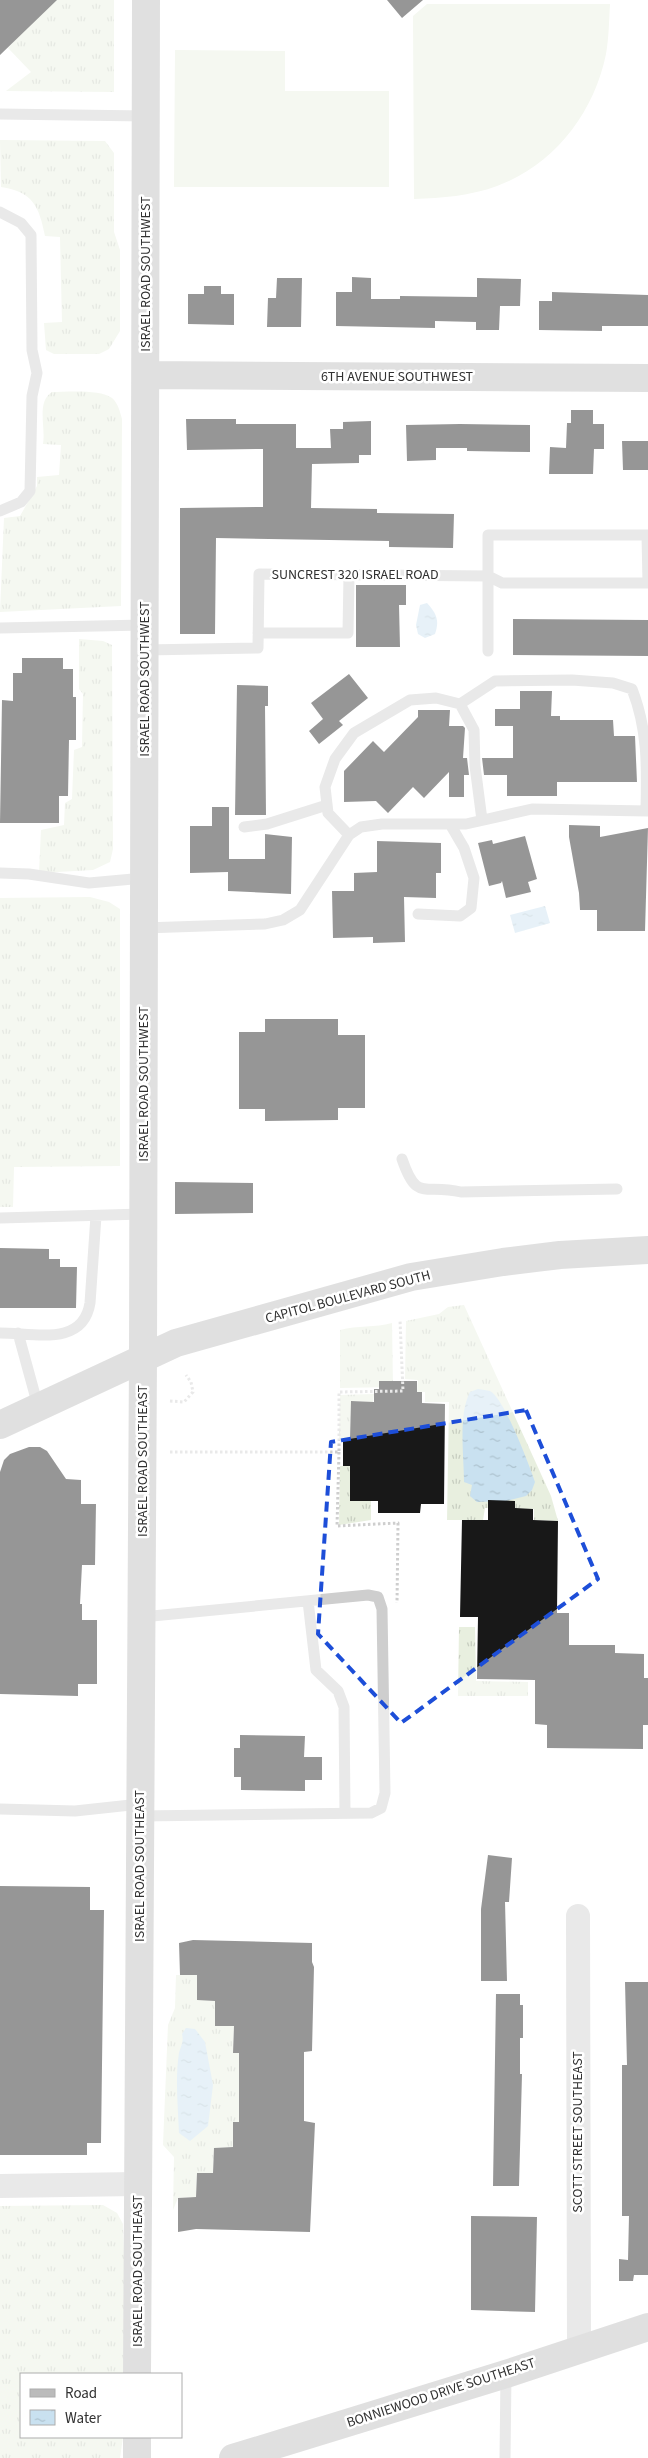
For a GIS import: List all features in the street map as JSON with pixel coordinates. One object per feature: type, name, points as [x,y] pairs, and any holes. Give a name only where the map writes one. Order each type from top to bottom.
[{"type":"street","name":"ISRAEL ROAD SOUTHWEST","points":[[143,1358],[146,0]]},
{"type":"street","name":"6TH AVENUE SOUTHWEST","points":[[146,375],[648,378]]},
{"type":"street","name":"CAPITOL BOULEVARD SOUTH","points":[[0,1425],[176,1343],[411,1277],[560,1255],[648,1250]]},
{"type":"street","name":"ISRAEL ROAD SOUTHEAST","points":[[137,2373],[143,1358]]},
{"type":"street","name":"SCOTT STREET SOUTHEAST","points":[[578,1916],[579,2348]]},
{"type":"street","points":[[0,2186],[138,2184]]},
{"type":"street","name":"BONNIEWOOD DRIVE SOUTHEAST","points":[[233,2458],[506,2374],[648,2326]]},
{"type":"street","points":[[137,2438],[137,2458]]},
{"type":"lane","points":[[0,114],[146,116]]},
{"type":"lane","points":[[0,212],[21,223],[31,235],[32,350],[37,374],[32,396],[30,491],[21,502],[0,511]]},
{"type":"lane","name":"SUNCREST 320 ISRAEL ROAD","points":[[258,633],[259,574],[488,576],[502,584],[648,583],[647,535],[488,535],[488,576]]},
{"type":"lane","points":[[0,628],[145,637],[258,648],[258,633],[348,633],[349,574]]},
{"type":"lane","points":[[488,576],[488,651]]},
{"type":"lane","points":[[144,928],[265,924],[283,920],[300,910],[349,835],[361,828],[382,824],[466,824],[532,809],[647,811],[646,739],[642,711],[632,689],[613,683],[572,680],[495,681],[460,704],[436,698],[410,700],[354,733],[335,759],[325,786],[328,813],[349,835]]},
{"type":"lane","points":[[460,704],[474,730],[475,766],[482,820]]},
{"type":"lane","points":[[244,827],[267,824],[327,805]]},
{"type":"lane","points":[[418,914],[460,916],[471,908],[474,878],[464,848],[450,824]]},
{"type":"lane","points":[[0,873],[29,874],[88,883],[144,878]]},
{"type":"lane","points":[[402,1159],[411,1182],[416,1187],[425,1190],[445,1188],[461,1192],[617,1189]]},
{"type":"lane","points":[[0,1218],[143,1214]]},
{"type":"lane","points":[[0,1332],[60,1334],[74,1331],[82,1324],[88,1315],[90,1303],[96,1216]]},
{"type":"lane","points":[[18,1333],[38,1406]]},
{"type":"lane","points":[[0,1809],[345,1813],[376,1811],[381,1808],[385,1794],[381,1601],[378,1597],[368,1595],[142,1617]]},
{"type":"lane","points":[[308,1601],[316,1670],[338,1691],[344,1706],[345,1813]]},
{"type":"lane","points":[[505,2458],[506,2374]]},
{"type":"path","points":[[170,1452],[339,1452],[339,1392],[402,1391],[400,1320]]},
{"type":"path","points":[[170,1401],[184,1402],[193,1392],[191,1382],[186,1375]]},
{"type":"highlighted area","points":[[526,1410],[598,1579],[401,1723],[318,1634],[331,1442]]},
{"type":"green space","points":[[51,0],[114,0],[114,92],[6,91],[31,72],[8,48]]},
{"type":"green space","points":[[427,4],[610,4],[606,54],[592,97],[568,134],[553,151],[518,177],[477,192],[456,196],[414,199],[413,16]]},
{"type":"green space","points":[[175,50],[285,51],[285,91],[389,91],[389,187],[174,187]]},
{"type":"green space","points":[[0,140],[105,141],[114,153],[114,232],[120,250],[120,331],[109,349],[99,354],[54,354],[46,350],[44,323],[62,322],[60,237],[45,236],[40,216],[33,202],[21,193],[1,187]]},
{"type":"green space","points":[[52,392],[100,393],[112,398],[120,411],[122,419],[121,606],[0,612],[4,518],[20,516],[37,486],[37,477],[59,475],[61,445],[43,444],[44,402]]},
{"type":"green space","points":[[79,639],[103,641],[112,645],[113,849],[110,862],[93,870],[39,873],[41,830],[64,825],[65,803],[72,799],[74,750],[82,747],[83,694],[79,689]]},
{"type":"green space","points":[[90,897],[109,902],[120,909],[120,1166],[14,1167],[13,1207],[0,1207],[0,898]]},
{"type":"green space","points":[[464,1305],[551,1496],[558,1521],[534,1520],[534,1509],[485,1508],[483,1520],[447,1520],[449,1402],[425,1402],[425,1392],[417,1392],[418,1380],[405,1379],[406,1321],[439,1314],[448,1307]]},
{"type":"green space","points":[[392,1323],[393,1387],[340,1388],[340,1330]]},
{"type":"green space","points":[[374,1394],[373,1402],[351,1401],[350,1439],[339,1440],[340,1395]]},
{"type":"green space","points":[[340,1466],[350,1466],[350,1501],[371,1501],[371,1520],[339,1525]]},
{"type":"green space","points":[[459,1627],[475,1627],[476,1681],[528,1682],[528,1696],[458,1696]]},
{"type":"green space","points":[[176,1975],[197,1975],[215,2001],[215,2025],[234,2026],[233,2053],[239,2053],[239,2122],[233,2122],[233,2147],[214,2148],[213,2173],[197,2173],[196,2197],[178,2198],[173,2210],[174,2157],[163,2145],[168,2025],[175,2008]]},
{"type":"green space","points":[[103,2205],[117,2213],[123,2224],[126,2308],[124,2373],[20,2373],[20,2438],[123,2438],[120,2458],[0,2458],[0,2206]]},
{"type":"water","points":[[427,603],[435,614],[437,625],[435,634],[425,638],[418,634],[416,625],[420,605]]},
{"type":"water","points":[[545,906],[550,923],[515,933],[510,915]]},
{"type":"water","points":[[478,1389],[490,1391],[496,1396],[516,1432],[535,1482],[532,1490],[526,1496],[506,1501],[477,1502],[470,1496],[472,1485],[464,1482],[463,1424],[466,1401],[470,1392]]},
{"type":"water","points":[[186,2028],[195,2029],[205,2042],[213,2085],[208,2126],[190,2141],[179,2133],[177,2093],[179,2053],[182,2034]]},
{"type":"building","points":[[0,0],[57,0],[0,55]]},
{"type":"building","points":[[387,0],[423,0],[402,18]]},
{"type":"building","points":[[352,277],[371,278],[371,299],[400,299],[400,296],[477,297],[477,278],[521,279],[520,306],[500,306],[499,330],[476,330],[476,322],[435,321],[435,328],[336,326],[336,292],[352,292]]},
{"type":"building","points":[[277,278],[302,278],[301,327],[267,327],[268,298],[276,298]]},
{"type":"building","points":[[204,286],[221,286],[221,294],[234,294],[234,325],[188,324],[188,294],[204,294]]},
{"type":"building","points":[[552,292],[648,295],[648,326],[602,326],[602,331],[539,330],[539,301],[552,301]]},
{"type":"building","points":[[571,410],[593,410],[593,424],[604,424],[604,449],[594,449],[593,474],[549,474],[550,447],[566,448],[567,423],[571,423]]},
{"type":"building","points":[[186,419],[236,419],[236,424],[296,424],[296,448],[331,448],[330,429],[343,429],[343,422],[371,421],[371,455],[359,455],[359,463],[312,464],[311,508],[377,509],[377,513],[454,514],[453,548],[389,547],[389,541],[216,538],[215,634],[180,634],[180,508],[263,507],[263,449],[187,450]]},
{"type":"building","points":[[406,425],[530,425],[530,452],[467,451],[467,448],[436,448],[436,460],[407,461]]},
{"type":"building","points":[[622,441],[648,441],[648,470],[623,470]]},
{"type":"building","points":[[356,585],[406,585],[406,605],[399,605],[400,647],[356,647]]},
{"type":"building","points":[[513,619],[648,620],[648,656],[513,655]]},
{"type":"building","points":[[22,658],[63,658],[63,669],[73,669],[73,697],[76,697],[76,740],[69,740],[68,796],[59,796],[59,823],[0,823],[2,700],[13,701],[13,673],[22,673]]},
{"type":"building","points":[[349,674],[368,698],[339,721],[343,725],[319,744],[309,731],[323,719],[311,703]]},
{"type":"building","points":[[237,685],[268,686],[268,706],[265,706],[266,815],[235,815]]},
{"type":"building","points":[[520,691],[552,691],[551,716],[560,716],[560,720],[613,720],[614,736],[635,736],[637,782],[557,782],[557,796],[507,796],[507,775],[484,775],[482,758],[513,758],[513,726],[495,726],[495,709],[520,709]]},
{"type":"building","points":[[418,710],[450,710],[449,726],[463,726],[465,728],[463,758],[467,758],[469,775],[464,775],[464,797],[449,797],[449,772],[424,798],[413,787],[388,813],[376,801],[344,802],[344,771],[373,741],[384,752],[418,717]]},
{"type":"building","points":[[212,807],[229,807],[229,859],[265,859],[265,834],[292,837],[291,894],[228,891],[228,872],[190,873],[190,826],[212,826]]},
{"type":"building","points":[[569,825],[600,826],[600,837],[648,828],[645,931],[597,931],[597,910],[580,910],[579,893],[569,837]]},
{"type":"building","points":[[525,836],[537,879],[528,882],[531,892],[506,898],[502,881],[501,883],[489,886],[478,843],[492,840],[493,844]]},
{"type":"building","points":[[377,841],[441,843],[441,873],[436,873],[436,898],[404,897],[405,942],[373,943],[373,937],[333,938],[332,891],[354,891],[354,873],[377,872]]},
{"type":"building","points":[[265,1019],[338,1019],[338,1035],[365,1035],[365,1108],[338,1108],[338,1120],[265,1121],[265,1109],[239,1109],[239,1032],[265,1032]]},
{"type":"building","points":[[175,1182],[253,1183],[253,1213],[175,1214]]},
{"type":"building","points":[[0,1248],[49,1249],[49,1259],[60,1259],[60,1267],[77,1267],[76,1308],[0,1308]]},
{"type":"building","points":[[379,1381],[417,1381],[417,1392],[422,1392],[422,1403],[445,1404],[444,1504],[421,1504],[420,1513],[378,1513],[378,1501],[350,1501],[350,1466],[343,1466],[343,1439],[350,1439],[351,1401],[374,1402],[374,1389],[379,1389]]},
{"type":"building","points":[[29,1447],[40,1447],[47,1451],[66,1479],[81,1480],[81,1504],[96,1504],[95,1565],[82,1565],[80,1604],[82,1604],[82,1620],[97,1620],[97,1684],[78,1684],[78,1696],[0,1694],[0,1472],[4,1460],[10,1454]]},
{"type":"building","points":[[488,1500],[515,1501],[515,1508],[533,1509],[533,1520],[558,1521],[557,1613],[569,1613],[569,1645],[615,1645],[615,1653],[644,1654],[644,1678],[648,1678],[648,1725],[643,1725],[643,1749],[547,1748],[547,1725],[535,1724],[535,1680],[477,1679],[478,1617],[460,1617],[462,1520],[488,1520]]},
{"type":"building","points":[[240,1735],[305,1736],[304,1757],[322,1757],[322,1780],[305,1780],[305,1791],[241,1790],[241,1777],[234,1777],[234,1748],[240,1748]]},
{"type":"building","points":[[488,1855],[512,1858],[509,1902],[505,1902],[507,1981],[481,1981],[481,1909]]},
{"type":"building","points":[[0,1886],[90,1887],[90,1910],[104,1910],[101,2143],[87,2143],[87,2155],[0,2155]]},
{"type":"building","points":[[193,1940],[312,1943],[312,1962],[314,1967],[312,2051],[304,2052],[304,2121],[315,2123],[310,2232],[196,2229],[178,2232],[178,2198],[196,2197],[197,2173],[213,2173],[214,2148],[233,2147],[233,2122],[239,2122],[239,2053],[233,2053],[234,2026],[215,2026],[215,2001],[197,2000],[197,1975],[180,1975],[179,1943]]},
{"type":"building","points":[[625,1982],[648,1982],[648,2275],[634,2275],[633,2281],[619,2281],[619,2259],[628,2260],[629,2216],[622,2216],[622,2065],[627,2065]]},
{"type":"building","points":[[496,1994],[520,1994],[520,2005],[523,2005],[523,2038],[520,2038],[520,2074],[522,2074],[519,2186],[493,2186]]},
{"type":"building","points":[[471,2216],[537,2217],[535,2312],[471,2310]]}]
